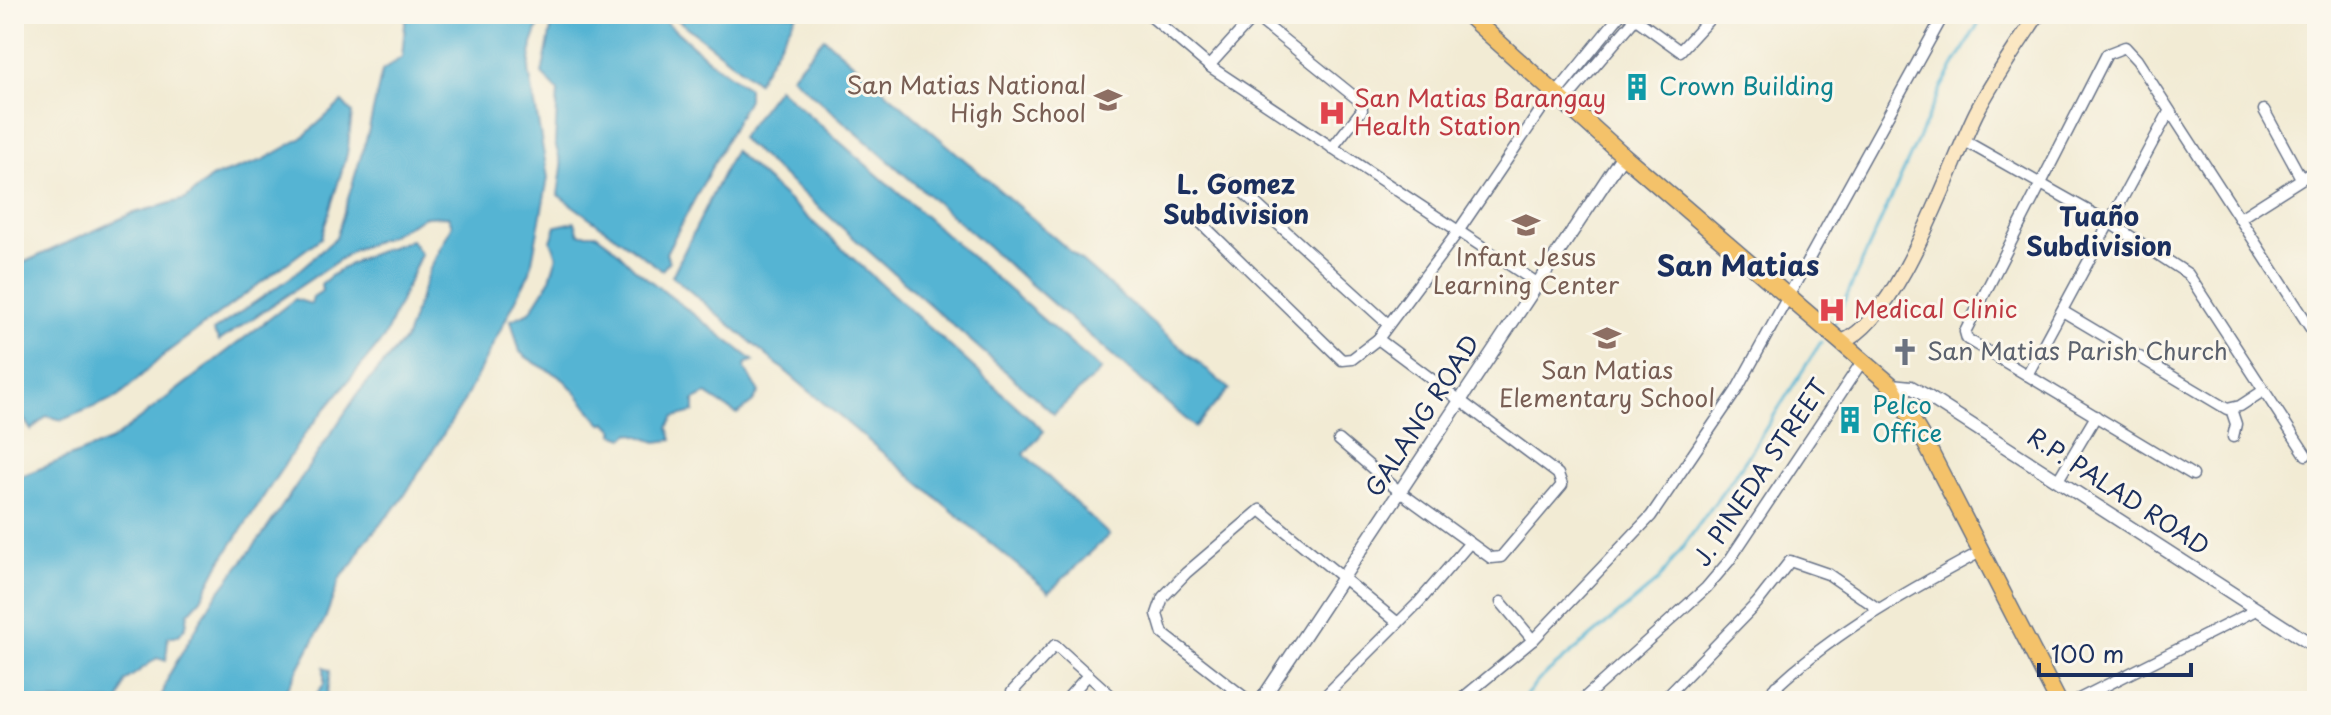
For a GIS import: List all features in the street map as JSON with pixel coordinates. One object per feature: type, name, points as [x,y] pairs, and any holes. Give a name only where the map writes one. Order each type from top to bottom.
[{"type":"highway","points":[[1467,14],[1623,155],[1891,385],[1926,444],[2058,701]]},
{"type":"main road","points":[[1842,342],[1864,330],[1873,321],[1896,285],[1991,85],[2038,14]]},
{"type":"main road","points":[[1862,359],[1873,321]]},
{"type":"street","points":[[1148,14],[1209,66],[1457,233],[1537,283]]},
{"type":"street","points":[[1198,220],[1342,360],[1352,359],[1378,339],[1558,96],[1630,15],[1680,51],[1714,14]]},
{"type":"street","points":[[1459,701],[1533,640],[1651,516],[1736,391],[1944,14]]},
{"type":"street","points":[[2308,14],[2317,31]]},
{"type":"street","points":[[1209,66],[1254,15],[1361,102],[1362,110],[1332,148]]},
{"type":"street","points":[[2193,475],[1967,339],[1965,332],[2107,54],[2116,48],[2130,51],[2317,338]]},
{"type":"street","points":[[2264,110],[2301,178]]},
{"type":"street","points":[[2027,375],[2064,312],[2169,112]]},
{"type":"street","points":[[1963,140],[2110,223],[2188,274],[2306,455]]},
{"type":"street","name":"GALANG ROAD","points":[[1261,701],[1623,155]]},
{"type":"street","points":[[2240,218],[2317,169]]},
{"type":"street","points":[[1234,184],[1388,324]]},
{"type":"street","points":[[2064,312],[2231,409],[2236,424],[2233,437]]},
{"type":"street","points":[[1339,440],[1468,545],[1491,558],[1501,557],[1563,482],[1460,399],[1378,339]]},
{"type":"street","name":"J. PINEDA STREET","points":[[1581,701],[1706,588],[1729,561],[1862,359]]},
{"type":"street","name":"R.P. PALAD ROAD","points":[[1891,385],[1911,387],[2317,648]]},
{"type":"street","points":[[2231,409],[2263,391]]},
{"type":"street","points":[[2058,480],[2096,416]]},
{"type":"street","points":[[1249,701],[1163,634],[1157,614],[1163,597],[1260,510],[1398,623]]},
{"type":"street","points":[[1320,701],[1398,623],[1468,545]]},
{"type":"street","points":[[1761,701],[1830,640],[1877,608],[1982,551]]},
{"type":"street","points":[[1662,701],[1757,603],[1790,561],[1828,574],[1877,608]]},
{"type":"street","points":[[1501,602],[1533,640]]},
{"type":"street","points":[[2075,701],[2258,609]]},
{"type":"street","points":[[1022,701],[1012,692],[1055,645],[1117,701]]},
{"type":"street","points":[[1065,701],[1088,675]]},
{"type":"street","points":[[1776,686],[1784,701]]},
{"type":"water","points":[[406,14],[543,14],[532,44],[529,71],[548,178],[530,272],[463,403],[401,501],[362,545],[354,563],[340,578],[325,619],[281,701],[160,701],[169,675],[212,601],[264,533],[359,392],[406,338],[429,271],[452,225],[448,216],[424,217],[354,250],[219,341],[213,331],[290,278],[336,238],[368,133],[382,71],[402,57]]},
{"type":"water","points":[[554,14],[657,14],[710,61],[748,88],[748,99],[666,253],[669,262],[662,270],[558,195],[562,167],[555,143],[558,91],[542,74]]},
{"type":"water","points":[[670,14],[797,14],[757,82]]},
{"type":"water","points":[[824,38],[1229,389],[1195,427],[791,76]]},
{"type":"water","points":[[778,88],[1101,370],[1054,414],[740,138]]},
{"type":"water","points":[[342,102],[352,113],[347,154],[321,238],[166,353],[118,397],[62,420],[47,416],[31,430],[14,404],[14,267],[131,214],[186,199],[211,178],[263,160],[302,138]]},
{"type":"water","points":[[734,151],[1044,431],[1024,454],[1109,535],[1049,592],[672,276]]},
{"type":"water","points":[[575,222],[579,234],[596,234],[635,269],[754,361],[746,363],[745,369],[759,392],[753,402],[737,414],[706,394],[694,400],[694,412],[674,417],[668,427],[672,440],[656,442],[631,433],[624,438],[613,434],[615,431],[606,422],[602,424],[564,380],[520,352],[511,320],[530,312],[549,282],[557,256],[551,241],[556,226]]},
{"type":"water","points":[[411,240],[421,254],[384,338],[306,432],[219,564],[201,599],[188,613],[186,626],[179,635],[168,637],[166,661],[157,658],[125,681],[119,701],[14,701],[14,479],[112,440],[295,299],[311,304],[313,297],[322,291],[321,284],[342,269]]},
{"type":"water","points":[[324,667],[330,671],[326,701],[311,701],[324,684]]},
{"type":"waterway","points":[[1833,326],[1942,86],[1984,14]]},
{"type":"waterway","points":[[1521,701],[1540,679],[1658,581],[1741,467],[1821,342]]},
{"type":"place","name":"Crown Building","points":[[1637,87]]},
{"type":"place","name":"San Matias National High School","points":[[1108,100]]},
{"type":"place","name":"San Matias Barangay Health Station","points":[[1332,113]]},
{"type":"place","name":"Infant Jesus Learning Center","points":[[1526,225]]},
{"type":"place","name":"Medical Clinic","points":[[1832,310]]},
{"type":"place","name":"San Matias Elementary School","points":[[1607,338]]},
{"type":"place","name":"San Matias Parish Church","points":[[1905,352]]},
{"type":"place","name":"Pelco Office","points":[[1850,420]]},
{"type":"district","name":"L. Gomez Subdivision","points":[[1236,200]]},
{"type":"district","name":"Tuaño Subdivision","points":[[2099,232]]},
{"type":"district","name":"San Matias","points":[[1738,266]]}]
